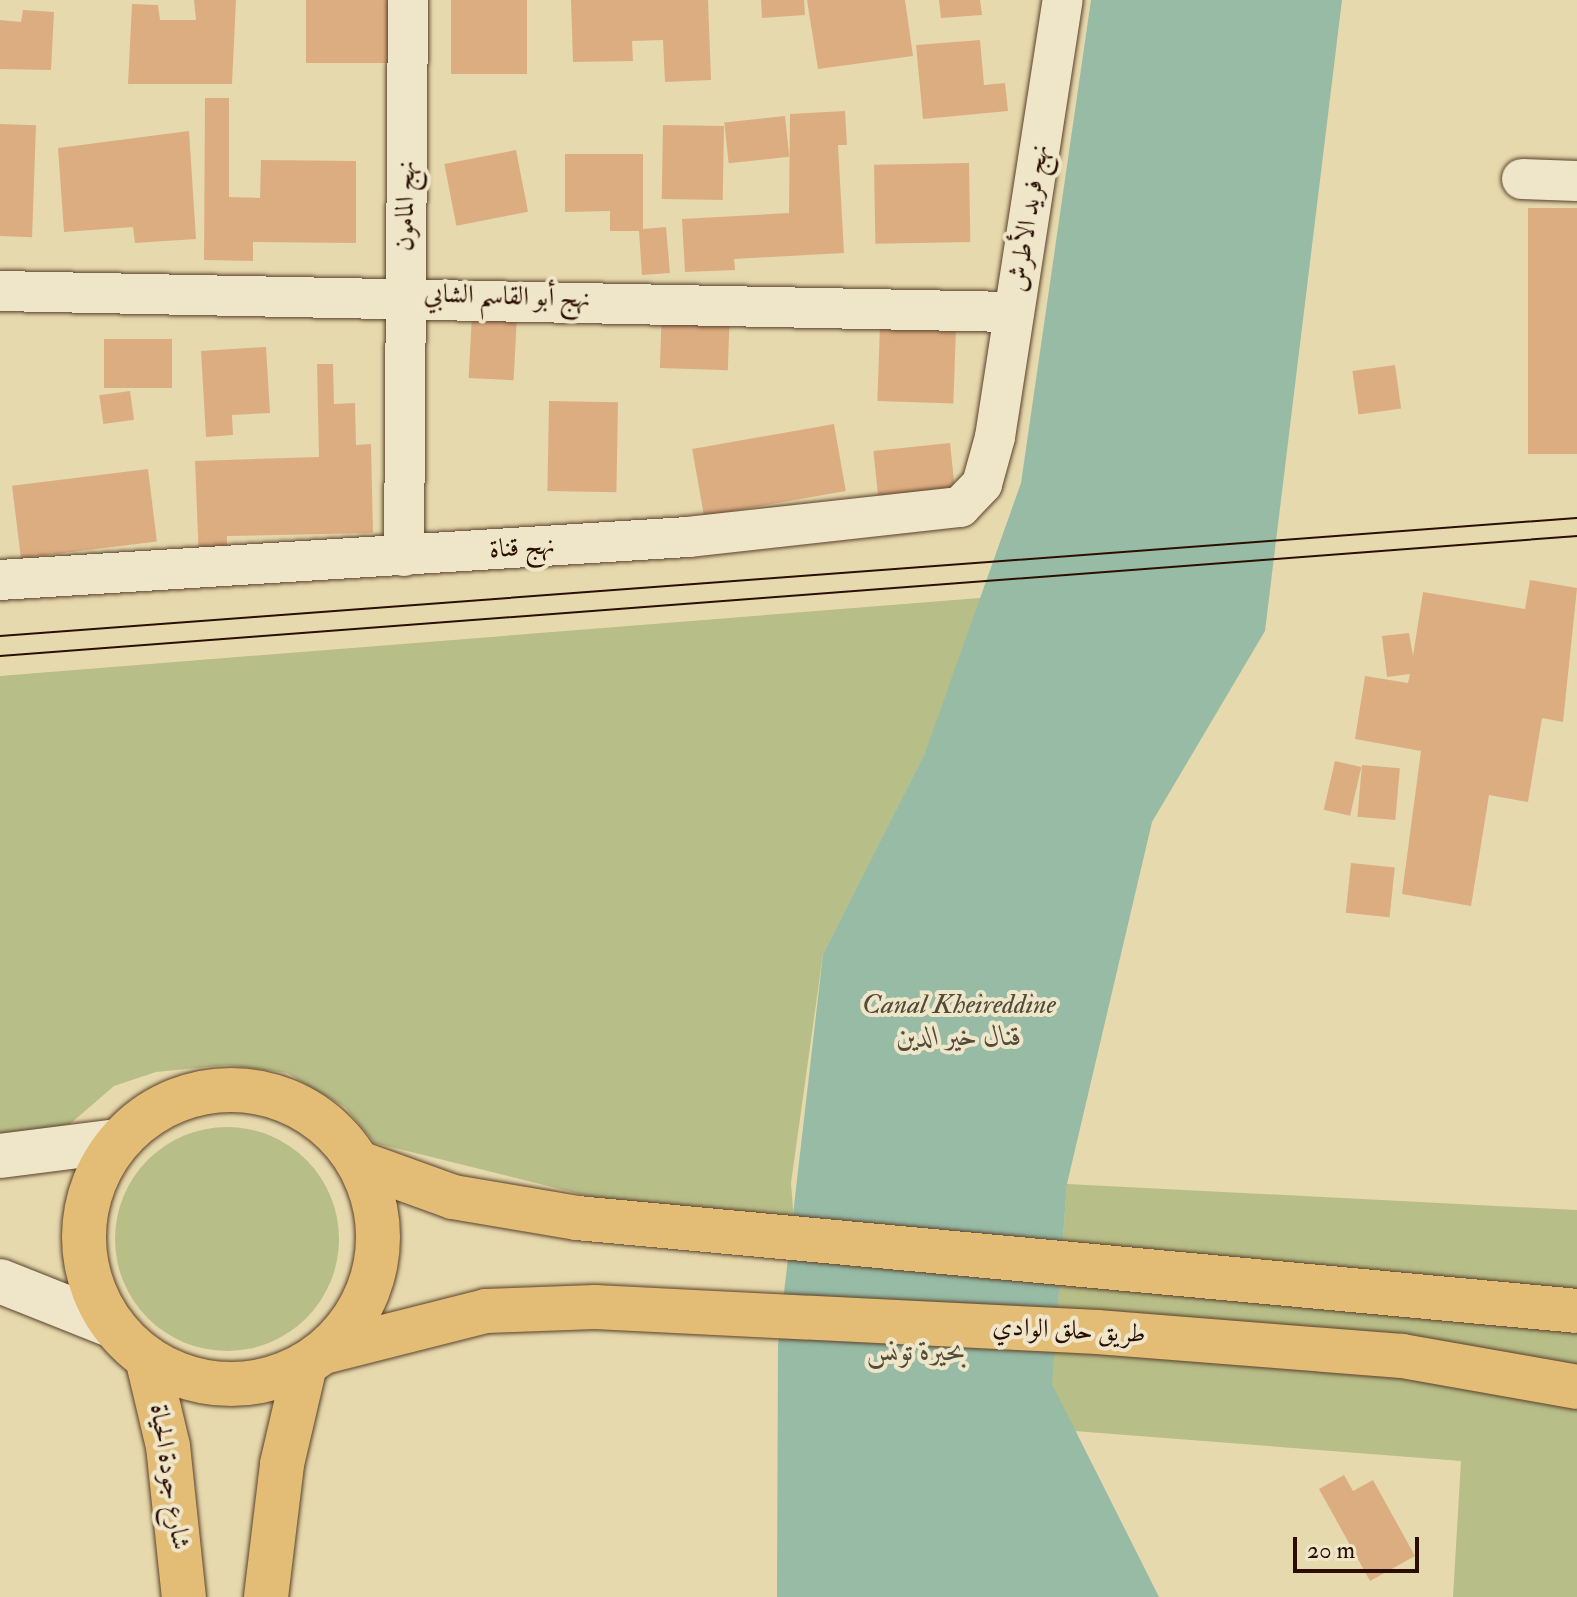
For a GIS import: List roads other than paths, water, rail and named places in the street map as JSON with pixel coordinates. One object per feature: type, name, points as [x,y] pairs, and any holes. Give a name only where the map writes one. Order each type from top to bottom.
[{"type":"highway","name":"طريق حلق الوادي","points":[[359,1163],[329,1126],[289,1101],[244,1089],[182,1098],[153,1110],[117,1141],[92,1184],[83,1233],[90,1282],[113,1326],[147,1358],[184,1377],[225,1385],[266,1380],[314,1359],[486,1311],[729,1314],[1097,1332],[1402,1356],[1577,1387]]},
{"type":"highway","points":[[359,1163],[503,1208],[728,1236],[1103,1263],[1577,1311]]},
{"type":"highway","points":[[266,1597],[282,1464],[314,1359],[358,1312],[376,1264],[377,1212],[359,1163]]},
{"type":"highway","name":"شارع جودة الحياة","points":[[147,1358],[171,1460],[184,1597]]},
{"type":"main road","points":[[0,1156],[117,1141]]},
{"type":"main road","points":[[0,1281],[113,1326]]},
{"type":"street","name":"نهج المامون","points":[[404,556],[408,0]]},
{"type":"street","name":"نهج فريد الأطرش","points":[[995,437],[1063,0]]},
{"type":"street","points":[[1522,179],[1577,181]]},
{"type":"street","name":"نهج أبو القاسم الشابي","points":[[0,291],[405,294],[1014,312]]},
{"type":"street","name":"نهج قناة","points":[[0,580],[404,556],[949,512],[982,484],[995,437]]},
{"type":"water","name":"Canal Kheireddine قنال خير الدين","points":[[1091,0],[1342,0],[1265,631],[1152,822],[1067,1184],[1052,1384],[1159,1597],[777,1597],[778,1345],[823,954],[925,753],[1021,483]]},
{"type":"tram line","points":[[0,636],[1577,518]]},
{"type":"tram line","points":[[0,656],[1577,536]]},
{"type":"water label","name":"بحيرة تونس","points":[[916,1352]]}]
